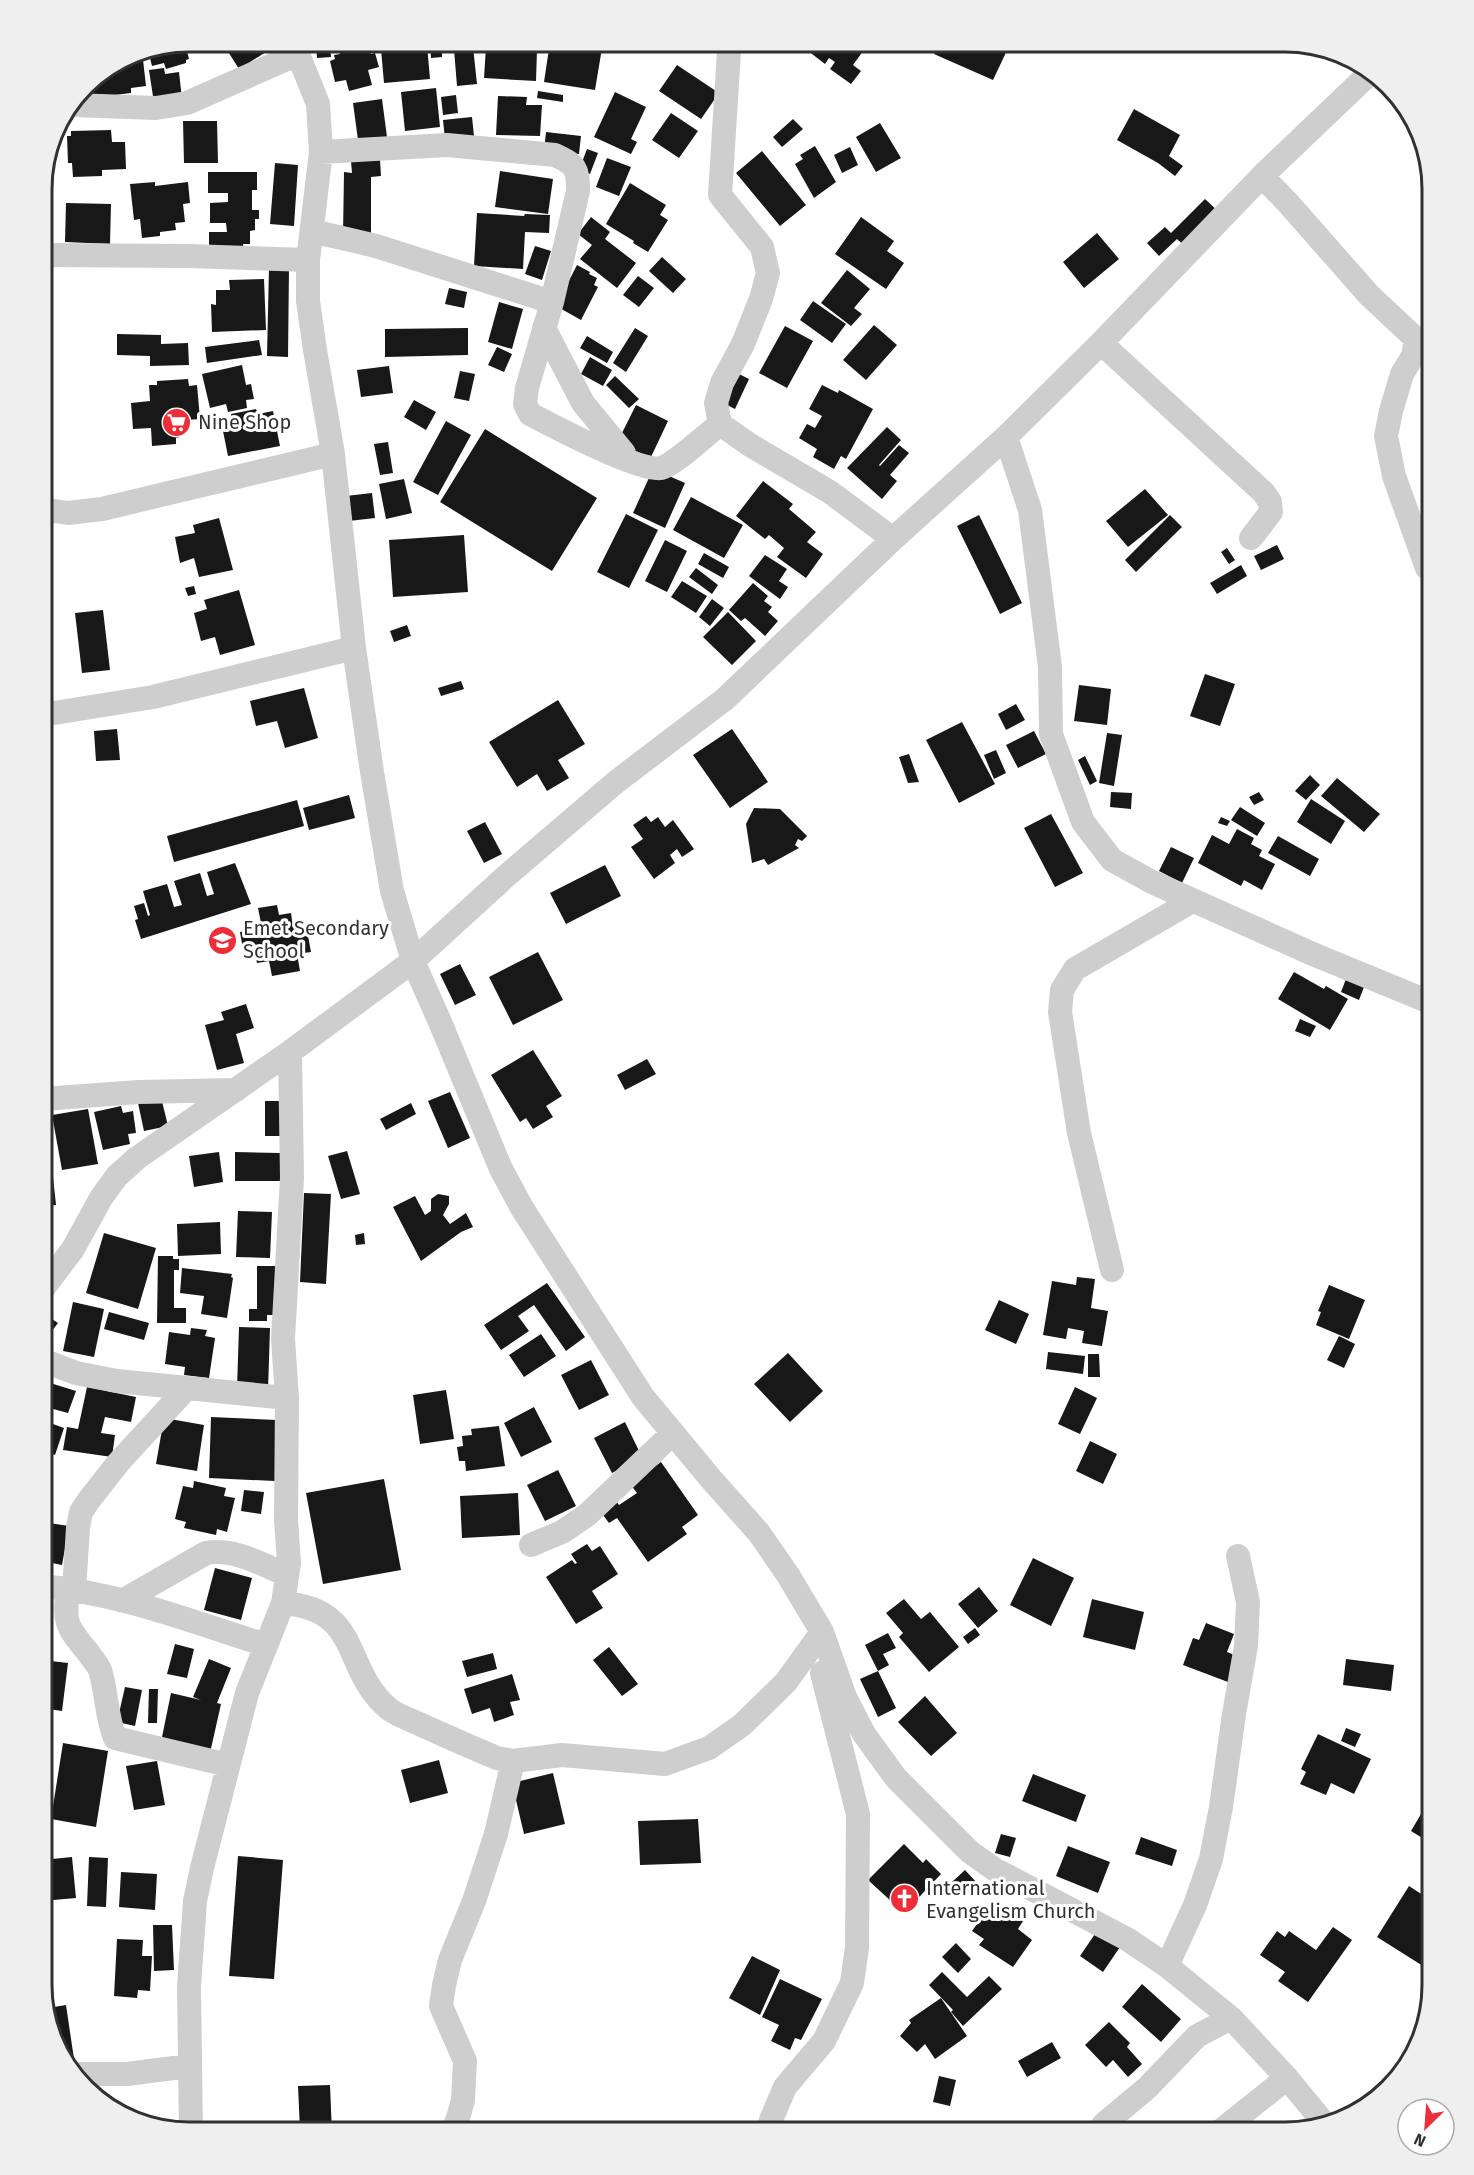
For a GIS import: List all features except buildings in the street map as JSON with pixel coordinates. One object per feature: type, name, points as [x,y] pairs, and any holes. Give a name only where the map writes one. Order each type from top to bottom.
[{"type":"street","points":[[81,106],[156,108],[187,103],[287,52]]},
{"type":"street","points":[[297,52],[318,104],[321,152],[308,260],[308,301],[333,454],[354,648],[392,891],[412,961],[501,1169],[516,1198],[643,1397],[759,1533],[788,1575],[864,1734],[896,1779],[970,1852],[994,1869],[1127,1939],[1167,1966],[1231,2018],[1320,2118]]},
{"type":"street","points":[[729,52],[720,195],[762,247],[768,273],[762,299],[744,344],[722,383],[716,403],[720,423],[750,445],[830,492],[893,539]]},
{"type":"street","points":[[52,1276],[73,1249],[101,1198],[117,1176],[137,1158],[290,1052],[412,961],[505,877],[616,782],[725,699],[893,539],[1006,437],[1101,343],[1262,176],[1364,78]]},
{"type":"street","points":[[321,152],[447,145],[555,155],[571,162],[578,172],[578,191],[552,302],[527,387],[525,404],[530,414],[650,468],[663,468],[720,423]]},
{"type":"street","points":[[1262,176],[1369,295],[1416,339],[1413,356],[1402,374],[1386,436],[1394,477],[1422,554]]},
{"type":"street","points":[[312,231],[376,246],[552,302]]},
{"type":"street","points":[[53,255],[308,260]]},
{"type":"street","points":[[544,328],[583,403],[632,461]]},
{"type":"street","points":[[1101,343],[1264,493],[1270,502],[1271,512],[1251,538]]},
{"type":"street","points":[[1006,437],[1030,510],[1050,668],[1051,734],[1083,822],[1112,860],[1152,882],[1422,999]]},
{"type":"street","points":[[53,511],[68,513],[102,508],[333,454]]},
{"type":"street","points":[[53,713],[153,697],[354,648]]},
{"type":"street","points":[[1112,1270],[1079,1133],[1060,1012],[1062,990],[1075,969],[1192,901]]},
{"type":"street","points":[[192,2122],[189,1987],[195,1901],[247,1693],[283,1603],[290,1563],[286,1520],[287,1398],[283,1339],[292,1178],[290,1052]]},
{"type":"street","points":[[52,1098],[139,1092],[236,1090]]},
{"type":"street","points":[[52,1364],[76,1373],[96,1377],[186,1389],[287,1398]]},
{"type":"street","points":[[186,1389],[118,1462],[81,1512],[66,1610],[68,1626],[99,1666],[111,1729],[115,1738],[228,1765]]},
{"type":"street","points":[[531,1545],[562,1532],[587,1515],[673,1433]]},
{"type":"street","points":[[124,1600],[206,1553],[218,1551],[231,1553],[287,1575]]},
{"type":"street","points":[[1167,1966],[1195,1905],[1211,1860],[1221,1808],[1246,1646],[1248,1602],[1238,1556]]},
{"type":"street","points":[[52,1587],[124,1600],[266,1644]]},
{"type":"street","points":[[283,1603],[303,1605],[328,1616],[345,1636],[371,1692],[391,1711],[497,1758],[513,1761],[562,1755],[665,1764],[709,1748],[742,1725],[786,1682],[818,1638]]},
{"type":"street","points":[[772,2122],[784,2087],[824,2041],[852,1983],[857,1947],[858,1814],[818,1638]]},
{"type":"street","points":[[456,2122],[463,2100],[465,2061],[441,2006],[444,1985],[450,1960],[474,1901],[495,1834],[513,1761]]},
{"type":"street","points":[[1106,2122],[1147,2088],[1197,2036],[1231,2018]]},
{"type":"street","points":[[86,2074],[127,2074],[189,2066]]},
{"type":"street","points":[[1232,2122],[1287,2079]]},
{"type":"place","name":"Nine Shop","points":[[177,422]]},
{"type":"place","name":"Emet Secondary School","points":[[222,940]]},
{"type":"place","name":"International Evangelism Church","points":[[905,1899]]}]
